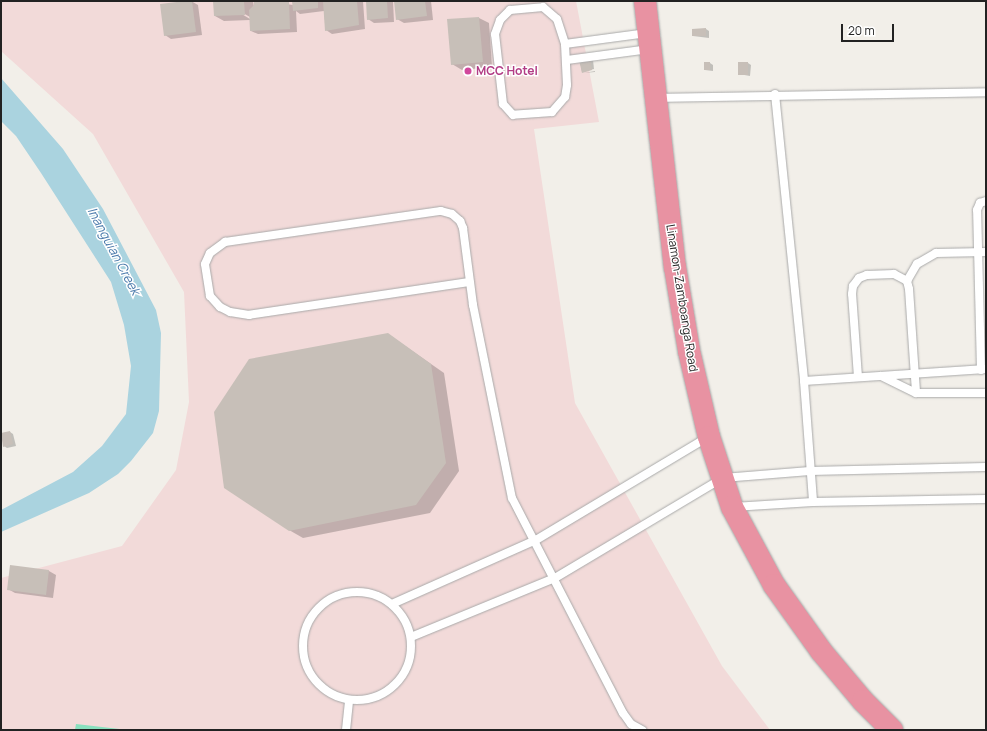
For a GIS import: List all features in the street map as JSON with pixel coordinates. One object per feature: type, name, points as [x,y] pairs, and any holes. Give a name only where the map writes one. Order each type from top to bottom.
[{"type":"highway","name":"Linamon-Zamboanga Road","points":[[645,1],[675,267],[689,351],[709,437],[732,507],[778,591],[821,651],[863,701],[892,730]]},
{"type":"lane","points":[[543,7],[550,11],[557,19],[565,44],[567,60],[567,85],[565,97],[558,107],[552,112],[523,116],[513,115],[505,108],[495,34],[500,20],[510,10],[543,7]]},
{"type":"lane","points":[[565,44],[649,41]]},
{"type":"lane","points":[[567,60],[649,41]]},
{"type":"lane","points":[[657,98],[775,94],[986,92]]},
{"type":"lane","points":[[775,94],[804,381],[813,502]]},
{"type":"lane","points":[[804,381],[983,370],[982,252],[977,210],[980,204],[986,201]]},
{"type":"lane","points":[[469,282],[249,316],[230,312],[220,306],[210,296],[205,264],[210,253],[225,242],[440,211],[452,214],[460,221],[463,228],[469,282],[512,498],[536,540],[623,713],[631,724],[642,730]]},
{"type":"lane","points":[[916,393],[907,280],[917,264],[936,253],[982,252]]},
{"type":"lane","points":[[858,377],[852,294],[853,286],[859,278],[867,275],[894,274],[907,280]]},
{"type":"lane","points":[[881,376],[916,393],[986,393]]},
{"type":"lane","points":[[392,604],[536,540],[709,437]]},
{"type":"lane","points":[[411,638],[555,578],[723,478],[810,471],[986,467]]},
{"type":"lane","points":[[732,507],[813,502],[986,499]]},
{"type":"lane","points":[[359,591],[377,594],[392,604],[405,619],[411,638],[411,654],[406,671],[396,684],[382,694],[372,698],[349,700],[332,694],[317,684],[307,668],[303,650],[304,632],[324,602],[341,594],[359,591]]},
{"type":"lane","points":[[346,730],[349,700]]},
{"type":"shaded area","points":[[1,1],[576,1],[599,122],[534,129],[575,403],[722,666],[770,730],[1,730],[1,578],[122,546],[176,470],[189,402],[184,292],[93,134],[1,51]]},
{"type":"green space","points":[[76,724],[128,730],[75,730]]},
{"type":"water","name":"Inanguian Creek","points":[[1,78],[63,149],[103,209],[156,310],[161,333],[159,411],[153,433],[131,461],[118,474],[89,493],[1,532],[1,510],[73,472],[102,446],[126,414],[131,366],[124,325],[111,282],[16,136],[1,121]]},
{"type":"building","points":[[192,1],[196,32],[164,36],[160,4]]},
{"type":"building","points":[[213,1],[244,1],[245,15],[214,16]]},
{"type":"building","points":[[254,1],[289,2],[290,29],[250,31],[249,10],[254,5]]},
{"type":"building","points":[[292,1],[318,1],[318,8],[293,11]]},
{"type":"building","points":[[323,1],[357,1],[359,25],[325,31]]},
{"type":"building","points":[[366,1],[387,1],[388,18],[367,20]]},
{"type":"building","points":[[394,1],[425,1],[427,16],[396,20]]},
{"type":"building","points":[[479,17],[483,62],[451,65],[447,19]]},
{"type":"building","points":[[706,28],[706,36],[692,36],[692,29]]},
{"type":"building","points":[[590,58],[592,70],[582,73],[579,60]]},
{"type":"building","points":[[704,62],[710,62],[710,70],[704,70]]},
{"type":"building","points":[[738,62],[748,62],[748,75],[738,75]]},
{"type":"building","points":[[388,333],[431,364],[446,463],[416,505],[289,531],[224,488],[214,412],[249,359]]},
{"type":"building","points":[[10,431],[13,444],[3,447],[1,433]]},
{"type":"building","points":[[10,565],[49,570],[46,595],[7,590]]},
{"type":"place","name":"MCC Hotel","points":[[468,71]]}]
